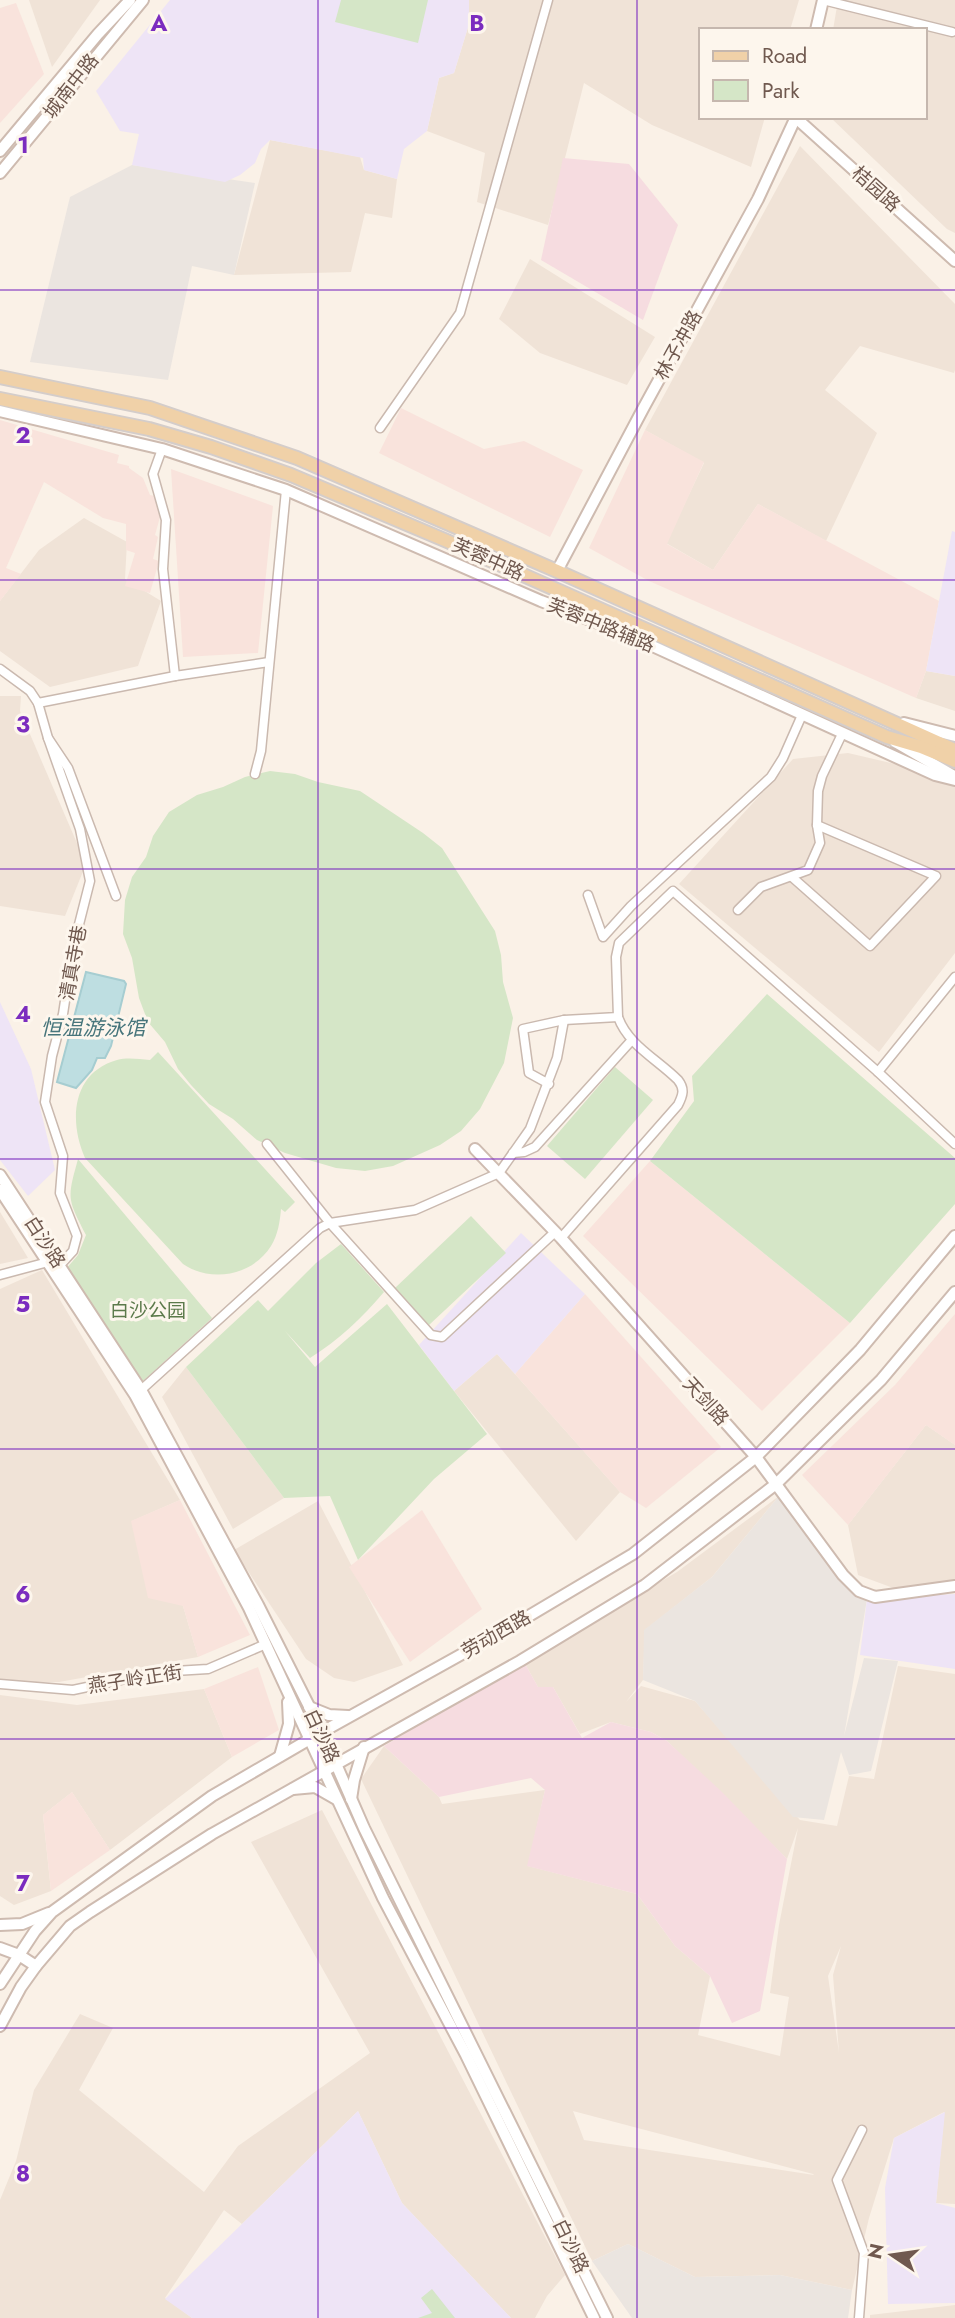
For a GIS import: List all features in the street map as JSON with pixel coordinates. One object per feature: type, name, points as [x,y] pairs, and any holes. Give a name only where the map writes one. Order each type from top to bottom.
[{"type":"main road","name":"芙蓉中路","points":[[0,377],[150,408],[297,458],[557,571],[953,751]]},
{"type":"main road","name":"芙蓉中路","points":[[0,399],[149,429],[291,475],[447,541],[887,737]]},
{"type":"main road","points":[[887,737],[921,747],[953,751]]},
{"type":"street","points":[[102,38],[119,0]]},
{"type":"street","name":"城南中路","points":[[0,173],[130,0]]},
{"type":"street","name":"城南中路","points":[[0,151],[102,38],[143,0]]},
{"type":"street","points":[[102,38],[148,0]]},
{"type":"street","points":[[380,428],[460,313],[548,0]]},
{"type":"street","points":[[816,28],[823,0],[952,32]]},
{"type":"street","name":"林子冲路","points":[[557,571],[758,198],[795,119]]},
{"type":"street","name":"桔园路","points":[[798,119],[955,261]]},
{"type":"street","name":"芙蓉中路辅路","points":[[0,411],[162,449],[286,490],[541,601],[624,633],[935,775],[955,778]]},
{"type":"street","points":[[162,449],[153,474],[166,520],[163,569],[176,676]]},
{"type":"street","points":[[255,774],[261,751],[286,490]]},
{"type":"street","points":[[38,703],[176,676],[269,662]]},
{"type":"street","points":[[0,669],[30,691],[38,703],[48,738],[68,768],[116,896]]},
{"type":"street","points":[[0,680],[13,679]]},
{"type":"street","points":[[589,894],[603,937],[631,906],[771,777],[783,758],[802,715]]},
{"type":"street","points":[[737,910],[761,887],[808,870],[820,843],[817,825],[818,791],[822,776],[842,734]]},
{"type":"street","name":"芙蓉中路","points":[[887,737],[955,778]]},
{"type":"street","name":"清真寺巷","points":[[48,738],[80,829],[90,881],[73,948],[63,1014],[44,1102],[63,1157],[60,1193],[77,1236],[73,1251],[60,1265]]},
{"type":"street","points":[[792,877],[870,946],[936,876],[817,825]]},
{"type":"street","points":[[267,1144],[330,1223],[430,1335],[442,1337],[558,1235],[678,1105],[683,1095],[683,1087],[678,1080],[631,1041],[622,1028],[618,1017],[616,957],[619,943],[673,891],[878,1072],[955,1144]]},
{"type":"street","points":[[878,1072],[955,977]]},
{"type":"street","points":[[549,1084],[529,1073],[523,1029],[564,1020],[618,1017]]},
{"type":"street","points":[[141,1390],[320,1228],[330,1223],[415,1210],[499,1173],[530,1129],[549,1084],[564,1020]]},
{"type":"street","points":[[513,1153],[535,1147],[631,1041]]},
{"type":"street","name":"天剑路","points":[[475,1149],[558,1235],[756,1457],[843,1575],[859,1591],[875,1597],[955,1586]]},
{"type":"street","name":"白沙路","points":[[0,1175],[141,1390],[258,1605],[607,2318]]},
{"type":"street","name":"白沙路","points":[[0,1190],[135,1395],[266,1644],[383,1898],[466,2055],[594,2318]]},
{"type":"street","name":"劳动西路","points":[[2,1978],[52,1912],[212,1797],[633,1554],[756,1457],[860,1350],[955,1236]]},
{"type":"street","points":[[0,1275],[48,1262]]},
{"type":"street","name":"劳动西路","points":[[0,2026],[36,1966],[70,1926],[90,1912],[212,1834],[520,1661],[645,1585],[776,1483],[881,1380],[955,1292]]},
{"type":"street","name":"燕子岭正街","points":[[0,1684],[72,1690],[158,1672],[208,1669],[266,1644]]},
{"type":"street","points":[[280,1756],[289,1724],[288,1696]]},
{"type":"street","points":[[309,1707],[329,1715],[351,1716]]},
{"type":"street","points":[[351,1799],[354,1780],[365,1748]]},
{"type":"street","points":[[290,1789],[315,1787],[336,1799]]},
{"type":"street","points":[[0,1925],[22,1924],[52,1912]]},
{"type":"street","points":[[0,1948],[19,1955],[36,1966]]},
{"type":"street","points":[[2,1978],[21,1987]]},
{"type":"street","points":[[859,2318],[864,2253],[837,2180],[862,2130]]},
{"type":"shaded area","points":[[29,0],[100,0],[52,67]]},
{"type":"shaded area","points":[[170,0],[469,0],[469,24],[454,73],[439,78],[427,131],[404,149],[397,179],[364,170],[363,158],[270,140],[261,149],[255,163],[240,175],[225,182],[132,165],[139,134],[120,131],[96,91]]},
{"type":"shaded area","points":[[469,0],[799,0],[791,28],[699,28],[699,119],[764,119],[751,167],[652,125],[584,83],[548,225],[477,202],[485,153],[427,131],[439,78],[454,73],[469,24]]},
{"type":"shaded area","points":[[838,0],[955,0],[955,233],[947,229],[832,119],[927,119],[927,28],[833,28]]},
{"type":"shaded area","points":[[16,3],[44,74],[0,123],[0,8]]},
{"type":"shaded area","points":[[270,140],[360,157],[364,170],[397,179],[392,218],[365,213],[351,272],[234,275]]},
{"type":"shaded area","points":[[800,146],[955,304],[955,370],[954,373],[860,346],[825,390],[877,433],[826,541],[758,504],[713,570],[666,543],[704,463],[645,430]]},
{"type":"shaded area","points":[[563,158],[629,164],[678,225],[643,320],[541,260]]},
{"type":"shaded area","points":[[132,165],[255,183],[234,275],[192,266],[168,380],[30,362],[70,197]]},
{"type":"shaded area","points":[[530,259],[655,337],[627,385],[540,353],[499,319]]},
{"type":"shaded area","points":[[401,408],[484,449],[524,441],[583,470],[550,537],[379,453]]},
{"type":"shaded area","points":[[0,420],[119,455],[117,463],[129,466],[143,478],[150,495],[159,497],[164,517],[160,517],[155,535],[158,537],[153,559],[159,561],[150,593],[125,586],[135,553],[126,550],[126,524],[103,518],[44,482],[6,568],[21,574],[0,601]]},
{"type":"shaded area","points":[[645,430],[704,462],[667,544],[713,570],[758,504],[939,601],[926,671],[916,698],[649,581],[589,548]]},
{"type":"shaded area","points":[[171,469],[273,506],[258,653],[183,657]]},
{"type":"shaded area","points":[[84,518],[127,542],[125,579],[161,601],[138,666],[50,687],[0,651],[0,601],[39,550]]},
{"type":"shaded area","points":[[952,531],[955,532],[955,676],[926,671]]},
{"type":"shaded area","points":[[926,671],[955,676],[955,711],[916,698]]},
{"type":"shaded area","points":[[0,696],[21,696],[20,711],[86,864],[65,916],[0,906]]},
{"type":"shaded area","points":[[848,753],[908,767],[955,787],[955,953],[879,1052],[679,884],[793,759]]},
{"type":"shaded area","points":[[0,1002],[31,1069],[55,1170],[28,1196],[0,1160]]},
{"type":"shaded area","points":[[650,1161],[850,1323],[762,1411],[583,1236]]},
{"type":"shaded area","points":[[0,1212],[28,1258],[0,1264]]},
{"type":"shaded area","points":[[521,1233],[585,1294],[515,1374],[497,1354],[454,1391],[419,1345]]},
{"type":"shaded area","points":[[42,1270],[180,1500],[132,1521],[183,1606],[198,1657],[59,1682],[0,1683],[0,1289]]},
{"type":"shaded area","points":[[585,1294],[721,1447],[646,1508],[620,1492],[515,1374]]},
{"type":"shaded area","points":[[955,1314],[955,1445],[926,1425],[848,1525],[802,1475],[895,1385]]},
{"type":"shaded area","points":[[497,1354],[620,1492],[576,1541],[454,1391]]},
{"type":"shaded area","points":[[186,1367],[284,1498],[233,1529],[162,1397]]},
{"type":"shaded area","points":[[926,1425],[955,1445],[955,1585],[896,1589],[858,1575],[848,1525]]},
{"type":"shaded area","points":[[779,1496],[712,1577],[645,1630],[643,1680],[626,1702],[641,1686],[695,1701],[800,1820],[837,1826],[849,1776],[874,1779],[898,1666],[955,1674],[955,2204],[936,2203],[944,2112],[894,2138],[869,2218],[852,2290],[780,2275],[695,2277],[628,2244],[592,2261],[361,1779],[384,1746],[439,1797],[442,1804],[545,1790],[528,1866],[637,1894],[675,1946],[710,1976],[698,2035],[780,2056],[789,1997],[770,1993],[779,1925],[798,1828],[787,1859],[667,1741],[651,1732],[611,1722],[580,1734],[553,1687],[538,1687],[524,1662],[677,1572]],"holes":[[[841,1946],[833,1975],[839,2053],[828,1976]],[[573,2111],[813,2174],[814,2175],[584,2140]]]},
{"type":"shaded area","points":[[779,1496],[867,1599],[844,1736],[864,1658],[898,1661],[871,1771],[849,1775],[841,1752],[824,1820],[793,1817],[695,1701],[643,1680],[644,1630],[712,1577]]},
{"type":"shaded area","points":[[180,1500],[250,1635],[198,1657],[183,1606],[148,1598],[131,1521]]},
{"type":"shaded area","points":[[318,1501],[403,1665],[354,1682],[334,1678],[306,1659],[234,1550]]},
{"type":"shaded area","points":[[422,1510],[482,1609],[410,1662],[349,1567]]},
{"type":"shaded area","points":[[955,1594],[955,1669],[860,1655],[867,1599]]},
{"type":"shaded area","points":[[524,1662],[538,1687],[553,1687],[582,1738],[611,1722],[651,1732],[667,1741],[722,1792],[787,1859],[760,2011],[732,2023],[710,1976],[675,1946],[637,1894],[527,1866],[545,1790],[531,1778],[439,1797],[384,1746]]},
{"type":"shaded area","points":[[258,1667],[279,1730],[232,1757],[204,1689]]},
{"type":"shaded area","points":[[204,1689],[232,1757],[110,1850],[72,1792],[43,1815],[51,1891],[14,1905],[0,1896],[0,1695],[77,1705]]},
{"type":"shaded area","points":[[72,1792],[110,1850],[51,1891],[43,1815]]},
{"type":"shaded area","points":[[322,1810],[565,2275],[547,2296],[535,2318],[511,2318],[402,2203],[358,2111],[242,2224],[224,2210],[165,2298],[192,2318],[0,2318],[0,2200],[16,2161],[34,2090],[80,2014],[113,2028],[79,2090],[204,2192],[238,2146],[370,2053],[251,1842]]},
{"type":"shaded area","points":[[358,2111],[402,2203],[511,2318],[192,2318],[165,2299]]},
{"type":"shaded area","points":[[945,2112],[936,2203],[955,2208],[955,2303],[888,2304],[885,2188],[894,2138]]},
{"type":"shaded area","points":[[628,2244],[695,2277],[780,2275],[852,2290],[848,2318],[632,2318],[592,2261]]},
{"type":"shaded area","points":[[955,2305],[955,2318],[870,2318],[870,2315]]},
{"type":"green space","points":[[341,0],[428,0],[418,43],[335,22]]},
{"type":"green space","points":[[270,771],[295,774],[360,791],[423,833],[442,848],[495,931],[501,955],[503,982],[513,1018],[504,1063],[480,1109],[461,1131],[440,1145],[393,1166],[365,1171],[336,1168],[285,1153],[257,1140],[233,1119],[209,1104],[191,1085],[178,1069],[165,1042],[148,1022],[139,998],[132,958],[123,934],[125,900],[132,877],[146,857],[153,836],[169,812],[197,795],[245,777]]},
{"type":"green space","points":[[767,994],[955,1158],[955,1204],[850,1323],[650,1161],[694,1101],[692,1076]]},
{"type":"green space","points":[[158,1052],[295,1202],[285,1212],[281,1209],[277,1233],[271,1246],[263,1256],[242,1270],[218,1275],[194,1270],[183,1264],[85,1158],[76,1115],[82,1087],[102,1066],[129,1058],[150,1060]]},
{"type":"green space","points":[[615,1067],[653,1100],[585,1179],[547,1146]]},
{"type":"green space","name":"白沙公园","points":[[78,1159],[212,1318],[143,1381],[66,1269],[78,1255],[86,1235],[71,1198]]},
{"type":"green space","points":[[471,1216],[506,1253],[429,1325],[395,1288]]},
{"type":"green space","points":[[341,1244],[384,1292],[350,1328],[310,1358],[285,1331],[315,1367],[387,1304],[487,1434],[434,1479],[358,1560],[330,1496],[284,1498],[186,1367],[258,1300],[268,1311],[316,1263]]},
{"type":"green space","points":[[432,2289],[455,2318],[418,2318],[432,2313],[421,2298]]},
{"type":"water","name":"恒温游泳馆","points":[[86,972],[124,981],[126,984],[111,1046],[105,1058],[97,1058],[92,1070],[76,1088],[57,1082]]}]
